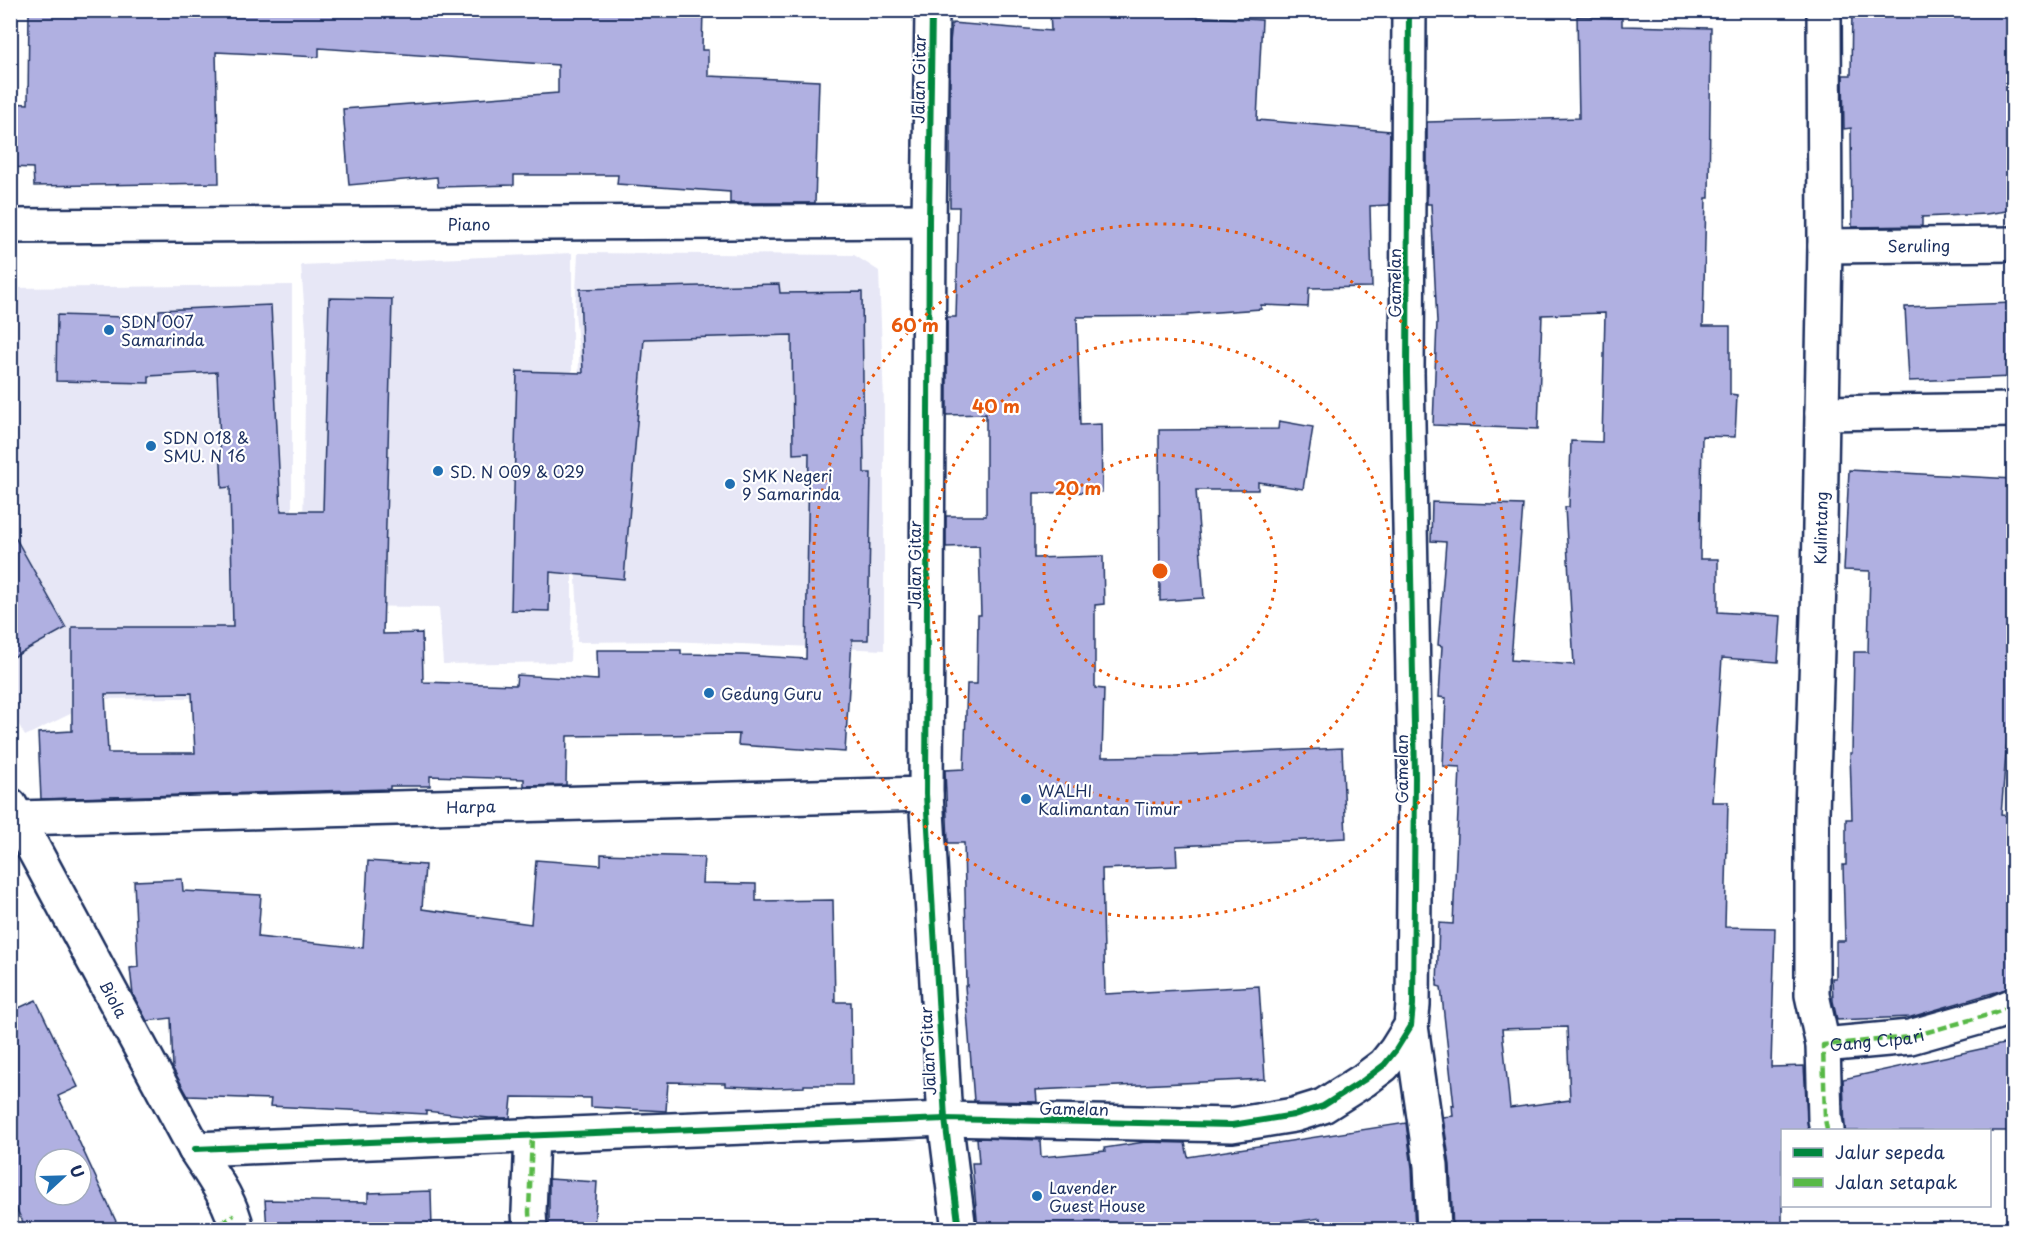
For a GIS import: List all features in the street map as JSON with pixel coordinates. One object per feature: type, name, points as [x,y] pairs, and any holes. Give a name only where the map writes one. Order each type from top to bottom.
[{"type":"street","name":"Jalan Gitar","points":[[933,10],[929,221],[926,794],[945,1119],[959,1230]]},
{"type":"street","name":"Gamelan","points":[[195,1149],[945,1119],[1232,1125],[1294,1115],[1323,1106],[1384,1065],[1411,1026],[1415,777],[1407,373],[1409,10]]},
{"type":"street","name":"Kulintang","points":[[1823,1045],[1812,995],[1812,813],[1825,246],[1824,10]]},
{"type":"street","name":"Piano","points":[[10,226],[929,221]]},
{"type":"street","name":"Seruling","points":[[1825,246],[2013,244]]},
{"type":"street","points":[[1822,413],[2013,410]]},
{"type":"street","name":"Harpa","points":[[14,811],[926,794]]},
{"type":"street","name":"Biola","points":[[14,811],[195,1149],[225,1217]]},
{"type":"street","name":"Gang Cipari","points":[[1827,1129],[1823,1045],[1910,1037],[1995,1013],[2013,1005]]},
{"type":"street","points":[[1411,1026],[1431,1166],[1434,1230]]},
{"type":"street","points":[[530,1230],[532,1135]]},
{"type":"shaded area","name":"SD. N 009 & 029","points":[[572,253],[570,662],[443,664],[439,607],[314,606],[302,602],[306,330],[301,265]]},
{"type":"shaded area","name":"SMK Negeri 9 Samarinda","points":[[578,253],[854,255],[879,271],[884,404],[884,650],[669,641],[577,642],[575,563],[579,353],[575,312]]},
{"type":"shaded area","name":"SDN 018 & SMU. N 16","points":[[292,285],[292,604],[253,697],[101,699],[25,736],[10,708],[10,288]]},
{"type":"building","points":[[29,10],[703,10],[702,50],[708,50],[708,76],[819,81],[815,203],[730,203],[730,192],[617,184],[618,175],[514,175],[514,185],[438,187],[437,177],[349,185],[343,109],[558,93],[558,65],[319,48],[319,57],[216,52],[219,183],[34,186],[33,168],[10,167],[10,103],[28,104]]},
{"type":"building","points":[[1050,10],[1188,10],[1188,16],[1262,20],[1257,120],[1390,131],[1389,205],[1370,206],[1372,287],[1309,288],[1308,307],[1261,305],[1261,309],[1188,314],[1188,316],[1077,317],[1080,425],[1101,424],[1102,492],[1034,493],[1034,558],[1103,556],[1104,604],[1095,605],[1095,688],[1104,689],[1102,757],[1342,748],[1346,838],[1176,846],[1177,866],[1102,869],[1105,994],[1259,986],[1265,1079],[1036,1090],[1037,1102],[974,1101],[965,986],[967,986],[964,843],[948,843],[945,770],[964,769],[967,684],[977,684],[978,615],[981,615],[979,546],[946,547],[946,516],[986,516],[986,414],[947,415],[947,317],[956,317],[959,207],[950,207],[950,42],[952,23],[1051,31]]},
{"type":"building","points":[[1852,10],[2013,10],[2013,210],[1986,214],[1922,217],[1922,226],[1852,227],[1851,128],[1844,129],[1843,75],[1851,75]]},
{"type":"building","points":[[1577,16],[1622,18],[1622,26],[1711,28],[1709,198],[1706,198],[1703,326],[1730,326],[1730,394],[1737,395],[1735,437],[1702,436],[1700,559],[1718,559],[1718,612],[1781,616],[1778,662],[1722,658],[1712,802],[1728,802],[1725,927],[1775,928],[1771,1067],[1804,1066],[1808,1129],[1781,1129],[1782,1230],[1453,1230],[1450,1165],[1443,1117],[1453,1116],[1452,1105],[1454,1106],[1441,987],[1437,986],[1439,923],[1453,924],[1460,767],[1443,766],[1446,698],[1439,697],[1442,646],[1438,645],[1446,542],[1431,541],[1432,502],[1523,505],[1511,660],[1574,665],[1565,507],[1569,507],[1571,441],[1602,442],[1605,313],[1542,315],[1538,429],[1433,425],[1437,322],[1431,204],[1427,204],[1427,122],[1579,118]],"holes":[[[1567,1027],[1570,1100],[1510,1108],[1502,1029]]]},
{"type":"building","points":[[779,284],[780,293],[862,292],[864,473],[871,473],[868,640],[852,640],[845,752],[738,745],[739,734],[567,736],[566,785],[524,786],[524,779],[430,776],[430,786],[390,786],[390,789],[41,799],[38,733],[72,731],[72,627],[233,627],[230,487],[222,488],[217,372],[149,376],[149,383],[56,381],[57,315],[159,318],[159,310],[271,305],[281,511],[323,511],[329,298],[392,299],[383,634],[422,633],[423,682],[516,685],[517,675],[598,680],[597,650],[681,650],[681,654],[806,659],[809,453],[793,454],[792,335],[644,339],[624,579],[550,572],[549,611],[511,610],[517,371],[583,373],[580,289]],"holes":[[[192,693],[195,753],[108,753],[105,694]]]},
{"type":"building","points":[[2013,303],[2013,377],[1909,381],[1905,307]]},
{"type":"building","points":[[1279,421],[1313,427],[1303,489],[1258,482],[1258,490],[1196,490],[1204,598],[1160,601],[1159,430],[1278,429]]},
{"type":"building","points":[[1849,470],[2013,479],[2013,578],[2010,578],[2011,741],[2007,741],[2001,815],[2013,816],[2013,987],[1911,1017],[1837,1020],[1833,1001],[1832,978],[1836,978],[1836,941],[1845,941],[1843,865],[1846,865],[1846,819],[1852,819],[1850,753],[1852,753],[1854,652],[1868,652],[1870,571],[1844,570]]},
{"type":"building","points":[[10,528],[66,628],[10,659]]},
{"type":"building","points":[[601,854],[704,857],[702,883],[756,884],[756,901],[833,900],[835,1002],[851,1002],[852,1085],[804,1085],[804,1087],[776,1088],[725,1086],[725,1083],[668,1082],[666,1111],[591,1107],[591,1098],[512,1097],[510,1118],[426,1111],[426,1114],[270,1106],[271,1099],[188,1096],[173,1069],[171,1018],[147,1021],[133,995],[130,968],[138,967],[134,881],[182,879],[183,891],[261,895],[258,937],[363,948],[368,861],[425,865],[422,909],[531,924],[536,860],[601,865]]},
{"type":"building","points":[[36,1000],[78,1087],[58,1096],[82,1147],[33,1147],[33,1207],[93,1207],[93,1172],[120,1230],[27,1230],[10,1196],[10,1012]]},
{"type":"building","points":[[2013,1042],[2013,1131],[1845,1129],[1843,1079]]},
{"type":"building","points":[[1406,1123],[1412,1168],[1415,1230],[1321,1230],[1320,1218],[1240,1230],[978,1230],[972,1163],[979,1163],[977,1138],[1040,1140],[1041,1157],[1105,1151],[1104,1148],[1145,1142],[1185,1143],[1188,1157]]},
{"type":"building","points":[[549,1179],[597,1182],[594,1230],[549,1230]]},
{"type":"building","points":[[431,1191],[432,1230],[267,1230],[265,1200],[368,1202],[368,1193]]},
{"type":"marked path","points":[[1827,1129],[1823,1045],[1910,1037],[1995,1013],[2014,1005]]},
{"type":"marked path","points":[[530,1230],[532,1135]]},
{"type":"marked path","points":[[209,1230],[234,1215]]},
{"type":"cycle path","points":[[932,10],[926,794],[945,1119],[959,1230]]},
{"type":"cycle path","points":[[195,1149],[945,1119],[1232,1125],[1294,1115],[1323,1106],[1384,1065],[1411,1026],[1413,1005],[1415,777],[1407,373],[1409,10]]},
{"type":"place","name":"SDN 007 Samarinda","points":[[109,330]]},
{"type":"place","name":"SDN 018 & SMU. N 16","points":[[151,446]]},
{"type":"place","name":"SD. N 009 & 029","points":[[438,471]]},
{"type":"place","name":"SMK Negeri 9 Samarinda","points":[[730,484]]},
{"type":"place","name":"Gedung Guru","points":[[709,693]]},
{"type":"place","name":"WALHI Kalimantan Timur","points":[[1026,799]]},
{"type":"place","name":"Lavender Guest House","points":[[1037,1196]]}]
